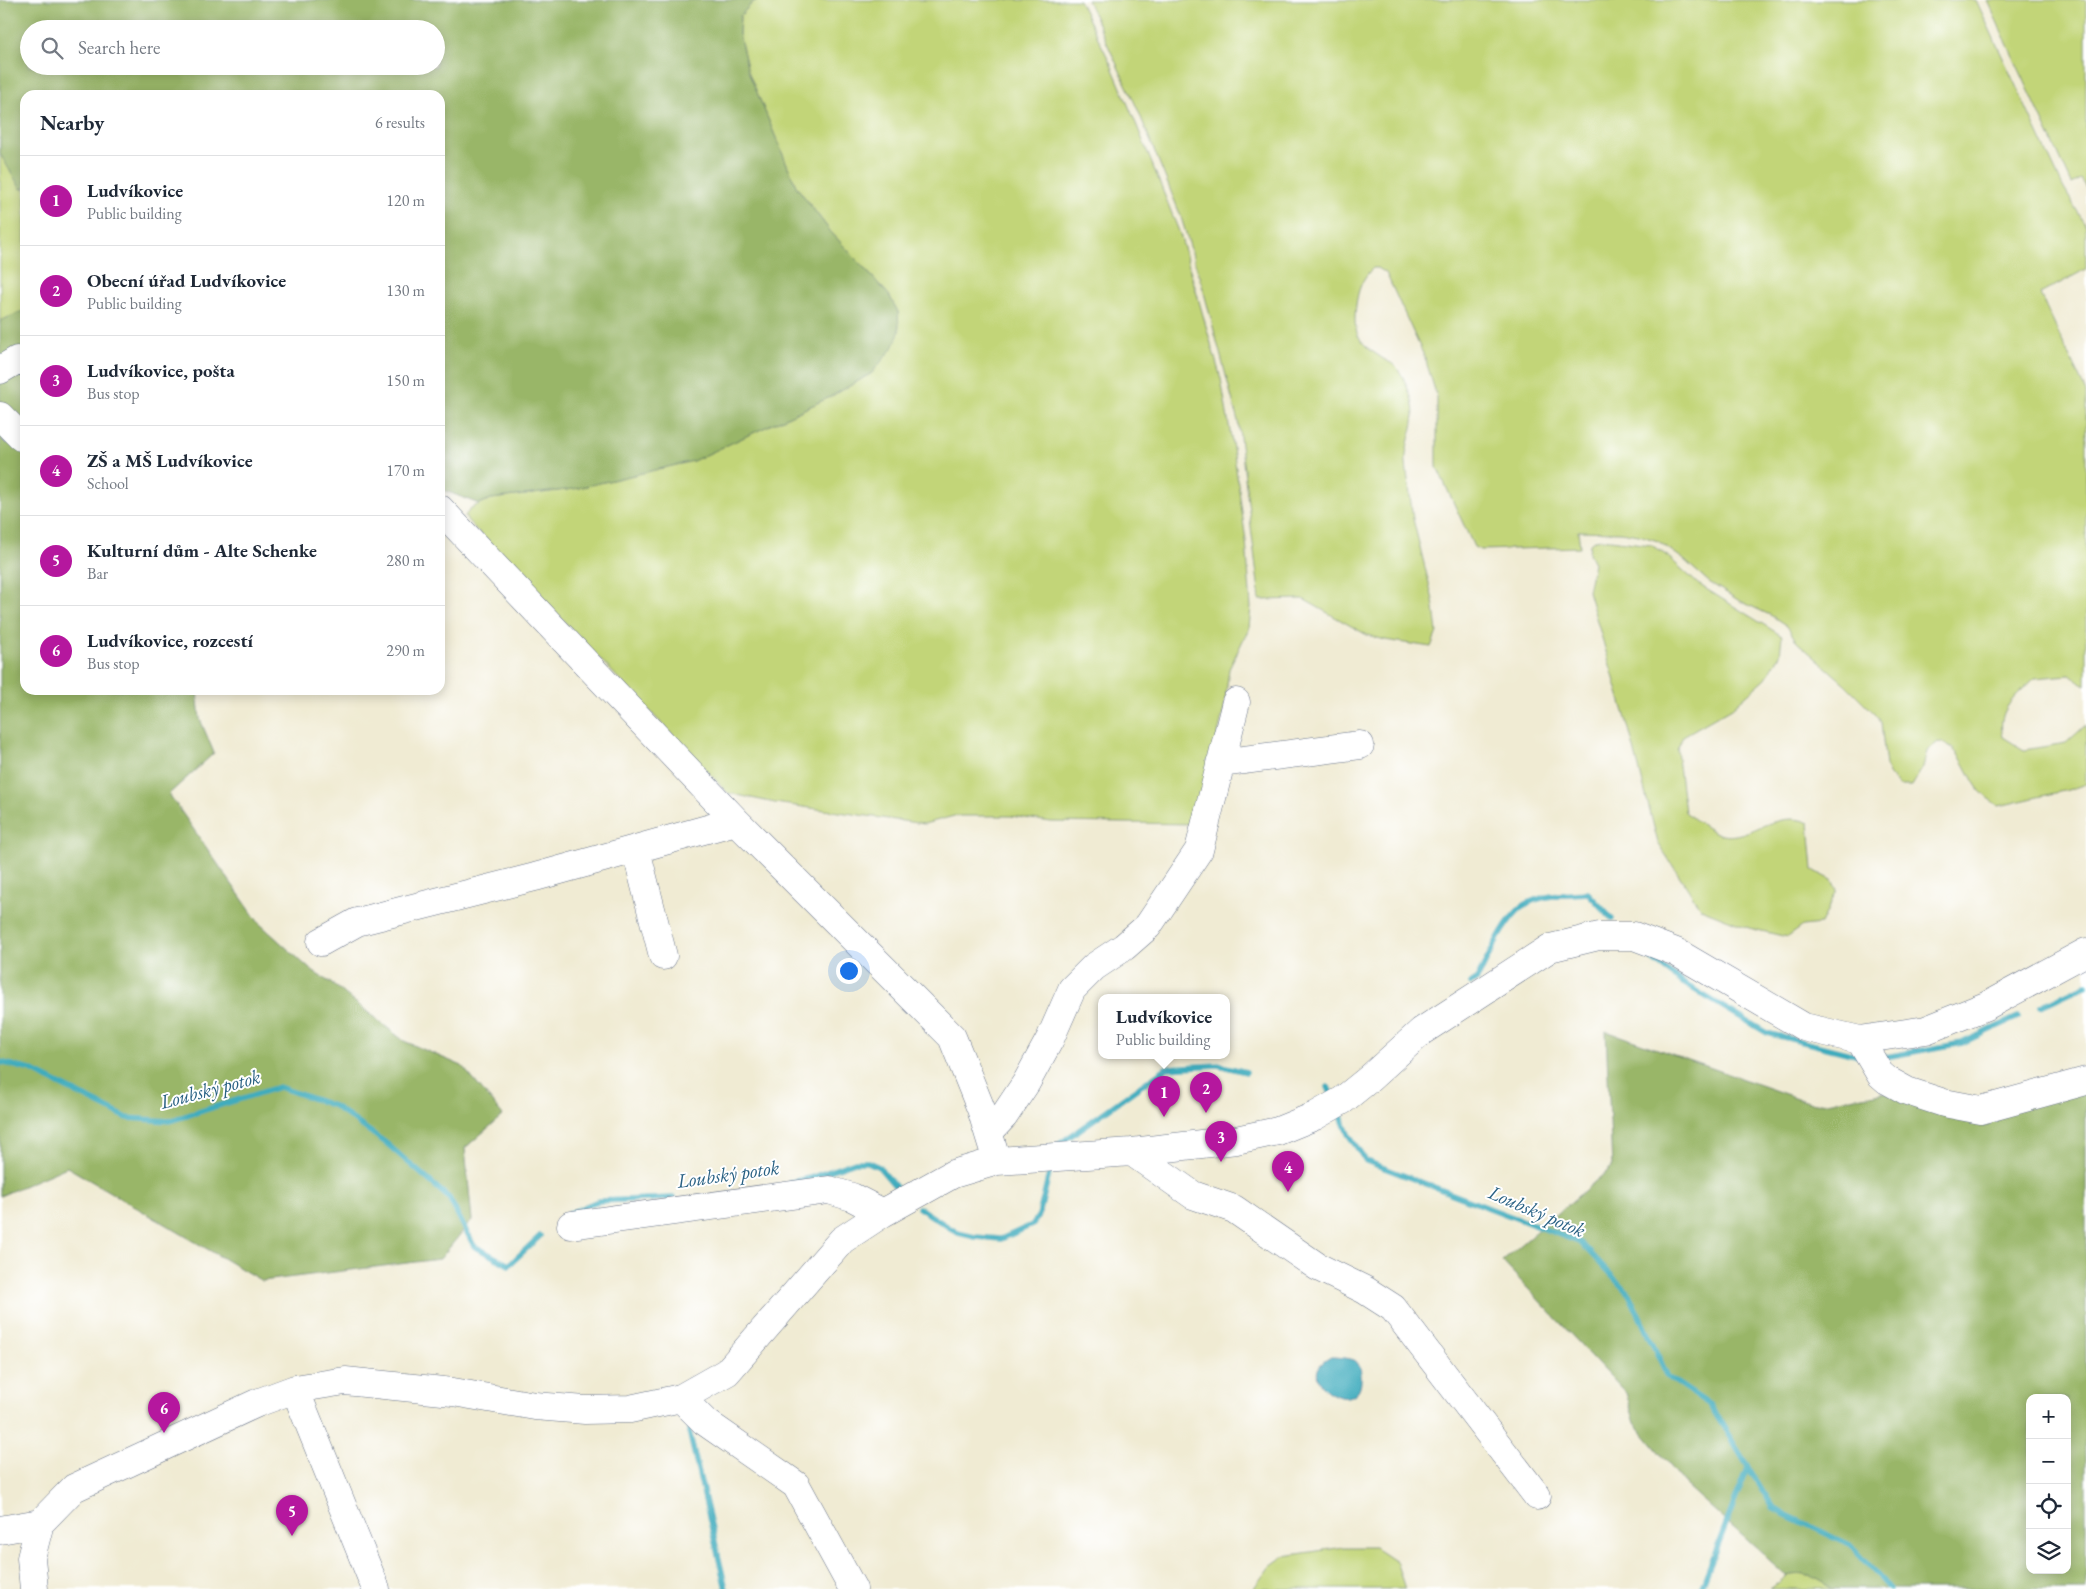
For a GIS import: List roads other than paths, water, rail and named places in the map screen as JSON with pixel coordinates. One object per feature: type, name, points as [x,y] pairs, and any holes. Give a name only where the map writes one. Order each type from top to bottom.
[{"type":"street","points":[[0,370],[20,361]]},
{"type":"street","points":[[0,416],[20,436]]},
{"type":"street","points":[[445,514],[736,821],[952,1037],[989,1132],[997,1161]]},
{"type":"street","points":[[989,1132],[1004,1116],[1026,1083],[1050,1039],[1072,989],[1094,967],[1124,947],[1148,926],[1198,850],[1236,702]]},
{"type":"street","points":[[1220,764],[1360,745]]},
{"type":"street","points":[[321,942],[357,922],[535,878],[736,821]]},
{"type":"street","points":[[636,850],[663,956]]},
{"type":"street","points":[[34,1589],[31,1558],[40,1523],[74,1488],[257,1403],[295,1389],[345,1381],[453,1392],[535,1406],[585,1410],[630,1409],[681,1398],[727,1372],[842,1240],[883,1213],[953,1174],[997,1161],[1132,1152],[1236,1140],[1278,1131],[1315,1116],[1335,1104],[1369,1079],[1422,1031],[1550,948],[1599,936],[1634,936],[1676,952],[1804,1027],[1869,1055],[1887,1080],[1907,1091],[1944,1104],[1981,1110],[2086,1081]]},
{"type":"street","points":[[1869,1055],[1986,1006],[2086,952]]},
{"type":"street","points":[[1132,1152],[1193,1195],[1234,1209],[1318,1267],[1365,1290],[1393,1308],[1537,1496]]},
{"type":"street","points":[[571,1225],[829,1190],[852,1197],[883,1213]]},
{"type":"street","points":[[295,1389],[376,1589]]},
{"type":"street","points":[[681,1398],[704,1422],[796,1485],[853,1589]]},
{"type":"street","points":[[0,1530],[40,1523]]},
{"type":"water","points":[[1331,1357],[1352,1359],[1359,1366],[1361,1375],[1359,1389],[1350,1397],[1332,1394],[1319,1381],[1317,1373],[1321,1364]]},
{"type":"waterway","points":[[1471,983],[1477,979],[1509,921],[1529,902],[1554,896],[1588,893],[1612,919]]},
{"type":"waterway","points":[[1643,952],[1683,983],[1767,1033],[1859,1056]]},
{"type":"waterway","points":[[2041,1006],[2086,985]]},
{"type":"waterway","points":[[1880,1058],[1962,1043],[2018,1017]]},
{"type":"waterway","name":"Loubský potok","points":[[0,1062],[31,1070],[127,1118],[169,1121],[279,1087],[334,1106],[386,1143],[449,1198],[474,1246],[509,1265],[540,1236]]},
{"type":"waterway","name":"Loubský potok","points":[[1058,1145],[1166,1068],[1218,1065],[1246,1072]]},
{"type":"waterway","name":"Loubský potok","points":[[1328,1087],[1333,1098]]},
{"type":"waterway","name":"Loubský potok","points":[[1339,1111],[1348,1134],[1366,1161],[1581,1243],[1629,1294],[1668,1377],[1710,1405],[1774,1509],[1850,1545],[1890,1589]]},
{"type":"waterway","name":"Loubský potok","points":[[791,1182],[810,1178],[855,1162],[868,1162],[879,1167],[896,1187]]},
{"type":"waterway","name":"Loubský potok","points":[[919,1208],[958,1233],[975,1237],[1001,1239],[1032,1225],[1039,1215],[1050,1170]]},
{"type":"waterway","name":"Loubský potok","points":[[570,1213],[598,1201],[673,1198]]},
{"type":"waterway","points":[[689,1431],[726,1589]]},
{"type":"waterway","points":[[1701,1589],[1748,1467]]},
{"type":"place","name":"Obecní úřad Ludvíkovice","points":[[1206,1113]]},
{"type":"place","name":"Ludvíkovice","points":[[1164,1117]]},
{"type":"place","name":"Ludvíkovice, pošta","points":[[1221,1162]]},
{"type":"place","name":"ZŠ a MŠ Ludvíkovice","points":[[1288,1192]]},
{"type":"place","name":"Ludvíkovice, rozcestí","points":[[164,1433]]},
{"type":"place","name":"Kulturní dům - Alte Schenke","points":[[292,1536]]}]
